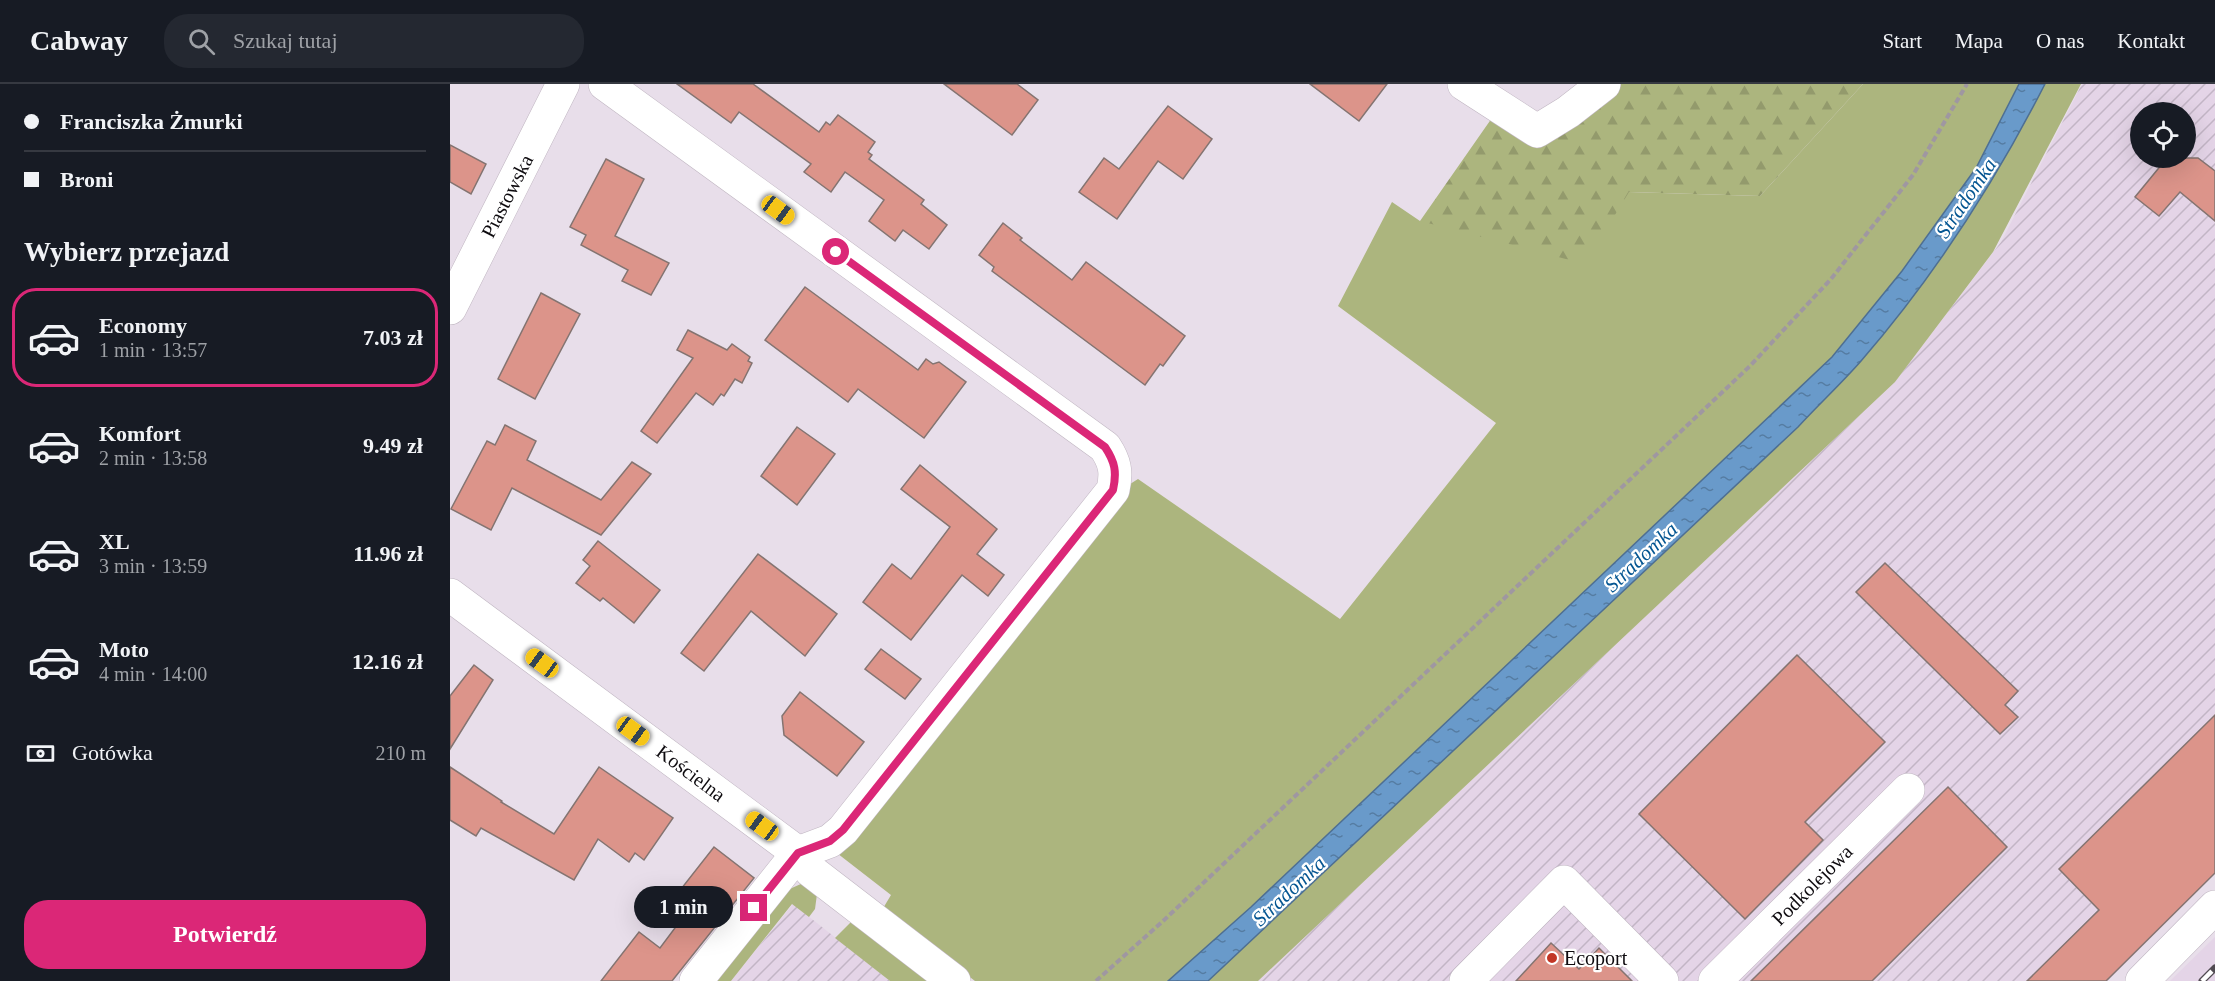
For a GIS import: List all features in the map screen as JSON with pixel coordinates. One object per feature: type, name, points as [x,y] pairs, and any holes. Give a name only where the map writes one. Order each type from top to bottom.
[{"type":"street","name":"Piastowska","points":[[450,308],[563,84]]},
{"type":"street","points":[[605,84],[1105,447],[1115,461],[1116,478],[1113,490],[843,830],[830,841],[798,853],[696,981]]},
{"type":"street","points":[[1464,84],[1537,131],[1568,112],[1604,84]]},
{"type":"street","name":"Kościelna","points":[[450,595],[798,853],[812,871],[954,981]]},
{"type":"street","name":"Podkolejowa","points":[[1715,981],[1908,790]]},
{"type":"street","points":[[1466,981],[1564,882],[1662,981]]},
{"type":"street","points":[[2142,981],[2215,907]]},
{"type":"path","points":[[1096,981],[1162,922],[1750,366],[1831,279],[1913,175],[1967,84]]},
{"type":"shaded area","points":[[2082,84],[2215,84],[2215,874],[2108,981],[1258,981],[1895,382],[2001,242]]},
{"type":"shaded area","points":[[793,904],[890,981],[731,981]]},
{"type":"shaded area","points":[[2215,937],[2215,981],[2170,981]]},
{"type":"green space","points":[[1614,84],[1863,84],[1760,196],[1629,192],[1585,264],[1420,221],[1494,115],[1539,142]]},
{"type":"green space","points":[[1863,84],[2081,84],[1993,252],[1895,382],[1258,981],[975,981],[882,910],[891,895],[833,850],[1127,486],[1138,479],[1340,619],[1496,423],[1338,306],[1392,202],[1420,221],[1629,192],[1760,196]]},
{"type":"green space","points":[[803,883],[817,894],[815,909],[809,917],[792,904],[731,981],[710,981],[783,892]]},
{"type":"green space","points":[[852,921],[931,981],[890,981],[835,938]]},
{"type":"water","name":"Stradomka","points":[[2019,84],[2045,84],[1984,193],[1938,263],[1888,329],[1846,378],[1798,427],[1208,981],[1168,981],[1251,907],[1832,357],[1902,271],[1976,168]]},
{"type":"building","points":[[677,84],[753,84],[819,132],[826,122],[830,125],[838,115],[875,142],[868,152],[872,155],[869,159],[924,200],[921,204],[947,225],[929,249],[903,230],[895,241],[869,221],[884,200],[845,172],[831,192],[804,172],[811,164],[739,112],[731,123]]},
{"type":"building","points":[[944,84],[1017,84],[1038,100],[1012,135]]},
{"type":"building","points":[[1310,84],[1387,84],[1359,121]]},
{"type":"building","points":[[1168,106],[1212,139],[1183,179],[1158,161],[1117,219],[1079,192],[1104,158],[1119,169]]},
{"type":"building","points":[[450,145],[486,164],[471,194],[450,182]]},
{"type":"building","points":[[2196,158],[2198,158],[2215,171],[2215,221],[2180,192],[2159,216],[2135,197],[2159,168],[2196,168]]},
{"type":"building","points":[[606,159],[644,179],[615,236],[669,263],[651,295],[622,281],[628,270],[581,245],[586,235],[570,227]]},
{"type":"building","points":[[1003,223],[1022,238],[1020,240],[1072,280],[1086,262],[1185,336],[1163,366],[1160,364],[1145,385],[992,271],[994,267],[979,255]]},
{"type":"building","points":[[805,287],[918,370],[926,359],[933,364],[939,362],[966,382],[924,438],[858,389],[848,402],[765,340]]},
{"type":"building","points":[[541,293],[580,314],[535,399],[498,379]]},
{"type":"building","points":[[688,330],[727,350],[732,344],[750,357],[748,361],[752,363],[742,383],[735,379],[724,396],[721,394],[713,405],[696,393],[657,443],[641,431],[693,358],[677,350]]},
{"type":"building","points":[[505,425],[536,441],[527,460],[601,500],[632,462],[651,474],[601,535],[512,488],[491,530],[451,509],[487,441],[495,445]]},
{"type":"building","points":[[797,427],[835,454],[797,505],[761,476]]},
{"type":"building","points":[[920,465],[997,529],[977,554],[1004,575],[988,596],[962,575],[911,640],[863,602],[892,564],[911,579],[950,527],[901,489]]},
{"type":"building","points":[[598,541],[660,590],[634,623],[603,598],[600,601],[576,583],[590,566],[583,560]]},
{"type":"building","points":[[758,554],[837,614],[805,656],[751,611],[704,671],[681,653]]},
{"type":"building","points":[[1885,563],[2018,691],[2005,705],[2018,717],[2000,734],[1856,592]]},
{"type":"building","points":[[881,649],[921,679],[905,699],[865,669]]},
{"type":"building","points":[[1797,655],[1885,742],[1805,822],[1823,840],[1745,919],[1639,814]]},
{"type":"building","points":[[474,665],[493,680],[450,749],[450,696]]},
{"type":"building","points":[[800,692],[864,742],[837,776],[784,735],[782,716]]},
{"type":"building","points":[[2215,715],[2215,873],[2106,981],[2027,981],[2099,910],[2059,869]]},
{"type":"building","points":[[450,767],[501,802],[554,834],[599,767],[673,818],[644,860],[635,853],[629,862],[598,839],[574,880],[481,828],[476,836],[450,820]]},
{"type":"building","points":[[1948,787],[2007,847],[1872,981],[1751,981]]},
{"type":"building","points":[[714,847],[754,878],[672,981],[601,981],[639,932],[660,948],[696,900],[681,889]]},
{"type":"building","name":"Ecoport","points":[[1551,943],[1579,969],[1599,948],[1632,981],[1516,981]]},
{"type":"railway","points":[[2202,981],[2215,968]]},
{"type":"place","name":"Ecoport","points":[[1552,958]]},
{"type":"route","points":[[754,908],[798,853],[830,841],[843,830],[1113,490],[1116,478],[1115,461],[1105,447],[836,252]]}]
